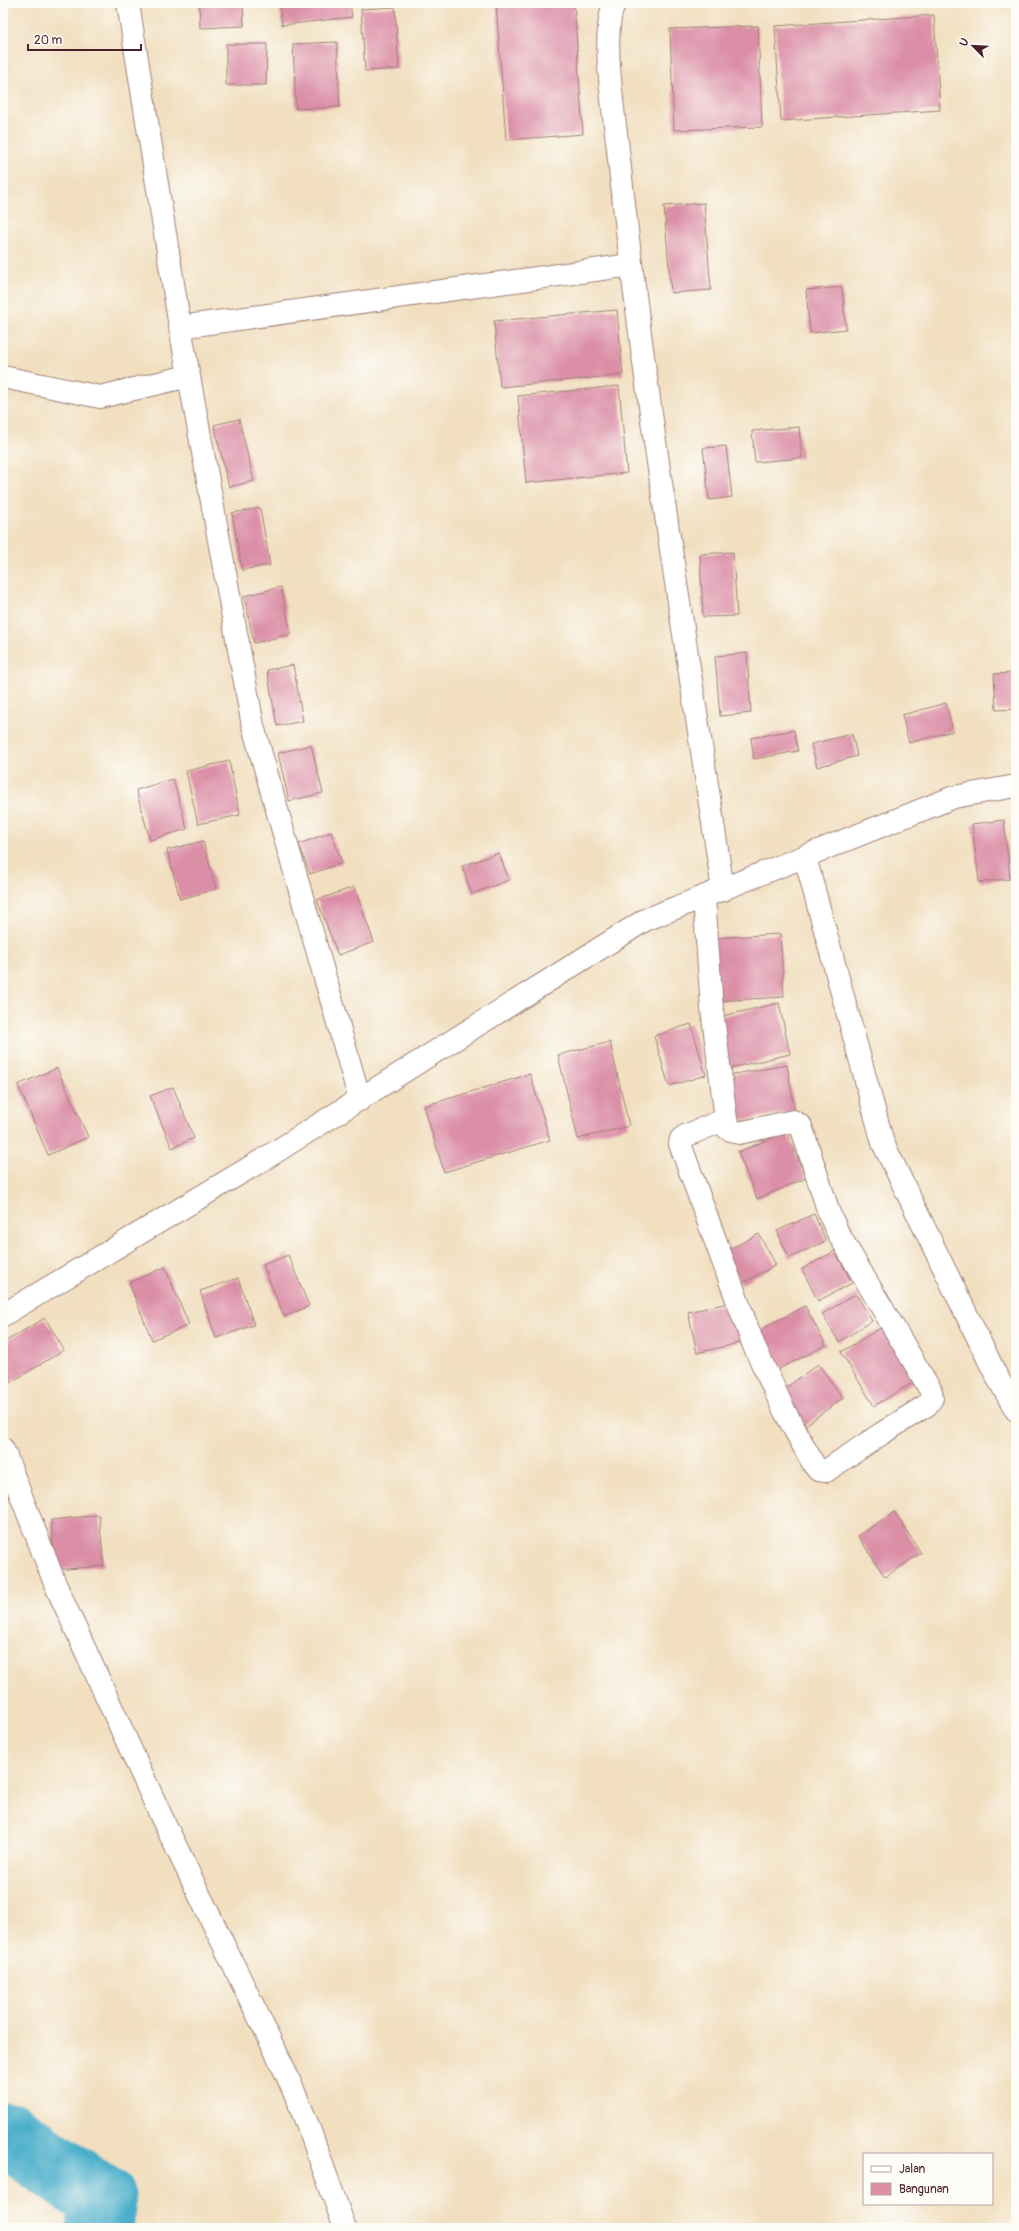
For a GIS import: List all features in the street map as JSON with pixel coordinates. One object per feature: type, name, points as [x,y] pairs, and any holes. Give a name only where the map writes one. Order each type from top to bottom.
[{"type":"street","points":[[128,3],[180,327],[252,726],[360,1100]]},
{"type":"street","points":[[616,3],[613,7],[609,31],[609,65],[630,265],[714,893],[712,1010],[728,1129],[739,1133],[793,1121],[801,1126],[835,1229],[931,1391],[932,1398],[927,1405],[826,1471],[818,1470],[814,1465],[785,1412],[754,1346],[680,1144],[681,1139],[685,1136],[726,1119]]},
{"type":"street","points":[[180,327],[630,265]]},
{"type":"street","points":[[3,377],[100,397],[189,376]]},
{"type":"street","points":[[3,1315],[360,1100],[645,920],[954,797],[1016,786]]},
{"type":"street","points":[[806,857],[883,1143],[996,1375],[1016,1410]]},
{"type":"street","points":[[3,1449],[48,1568],[162,1818],[286,2073],[307,2123],[345,2228]]},
{"type":"building","points":[[199,3],[243,3],[244,26],[200,28]]},
{"type":"building","points":[[279,3],[350,3],[352,17],[282,25]]},
{"type":"building","points":[[496,3],[574,3],[583,134],[506,140]]},
{"type":"building","points":[[395,7],[399,69],[365,71],[361,9]]},
{"type":"building","points":[[934,15],[940,110],[781,121],[775,26]]},
{"type":"building","points":[[758,26],[762,127],[674,130],[670,29]]},
{"type":"building","points":[[337,42],[340,107],[296,109],[293,44]]},
{"type":"building","points":[[226,44],[267,44],[266,85],[226,85]]},
{"type":"building","points":[[704,203],[711,290],[671,293],[664,206]]},
{"type":"building","points":[[842,287],[846,329],[810,333],[806,290]]},
{"type":"building","points":[[617,310],[623,375],[500,387],[494,321]]},
{"type":"building","points":[[619,386],[627,473],[526,483],[518,396]]},
{"type":"building","points":[[239,419],[254,481],[229,487],[214,425]]},
{"type":"building","points":[[799,427],[802,458],[755,462],[752,431]]},
{"type":"building","points":[[726,446],[732,497],[709,500],[703,448]]},
{"type":"building","points":[[260,508],[270,565],[242,570],[232,513]]},
{"type":"building","points":[[733,552],[737,616],[703,617],[700,554]]},
{"type":"building","points":[[281,587],[291,634],[254,643],[244,596]]},
{"type":"building","points":[[747,653],[751,713],[720,716],[715,656]]},
{"type":"building","points":[[293,665],[303,721],[277,726],[267,670]]},
{"type":"building","points":[[1016,673],[1016,709],[996,710],[994,674]]},
{"type":"building","points":[[946,703],[953,731],[909,743],[902,715]]},
{"type":"building","points":[[794,730],[798,751],[754,759],[751,738]]},
{"type":"building","points":[[852,734],[857,756],[817,767],[811,744]]},
{"type":"building","points":[[311,745],[323,793],[289,801],[278,753]]},
{"type":"building","points":[[229,761],[240,815],[198,824],[186,771]]},
{"type":"building","points":[[173,779],[187,829],[150,840],[136,790]]},
{"type":"building","points":[[1004,820],[1010,879],[979,882],[972,824]]},
{"type":"building","points":[[331,832],[342,863],[310,874],[299,844]]},
{"type":"building","points":[[203,841],[216,889],[180,899],[167,850]]},
{"type":"building","points":[[499,853],[509,880],[472,894],[462,866]]},
{"type":"building","points":[[354,887],[374,942],[338,955],[317,900]]},
{"type":"building","points":[[780,934],[784,997],[716,1001],[713,938]]},
{"type":"building","points":[[779,1003],[790,1054],[726,1069],[714,1018]]},
{"type":"building","points":[[691,1024],[706,1075],[669,1086],[654,1036]]},
{"type":"building","points":[[610,1042],[629,1126],[578,1139],[558,1055]]},
{"type":"building","points":[[787,1065],[795,1111],[737,1121],[729,1075]]},
{"type":"building","points":[[57,1068],[88,1137],[48,1155],[18,1085]]},
{"type":"building","points":[[530,1074],[550,1140],[444,1172],[424,1106]]},
{"type":"building","points":[[173,1087],[194,1138],[172,1148],[150,1096]]},
{"type":"building","points":[[787,1132],[806,1178],[757,1199],[738,1152]]},
{"type":"building","points":[[814,1214],[826,1241],[789,1258],[777,1231]]},
{"type":"building","points":[[759,1234],[776,1265],[741,1284],[724,1252]]},
{"type":"building","points":[[835,1251],[852,1283],[818,1301],[802,1269]]},
{"type":"building","points":[[288,1255],[309,1306],[284,1317],[263,1265]]},
{"type":"building","points":[[165,1267],[189,1325],[152,1340],[129,1283]]},
{"type":"building","points":[[238,1278],[254,1325],[216,1338],[200,1291]]},
{"type":"building","points":[[856,1294],[872,1321],[839,1342],[822,1314]]},
{"type":"building","points":[[733,1302],[743,1342],[697,1353],[688,1312]]},
{"type":"building","points":[[805,1306],[826,1345],[775,1371],[755,1333]]},
{"type":"building","points":[[45,1318],[64,1350],[8,1384],[3,1375],[3,1343]]},
{"type":"building","points":[[884,1326],[917,1380],[874,1406],[841,1352]]},
{"type":"building","points":[[818,1364],[843,1398],[803,1427],[779,1393]]},
{"type":"building","points":[[894,1512],[921,1553],[885,1577],[858,1536]]},
{"type":"building","points":[[99,1515],[104,1566],[55,1570],[51,1520]]},
{"type":"waterway","points":[[3,2136],[12,2137],[102,2199],[100,2228]]}]
